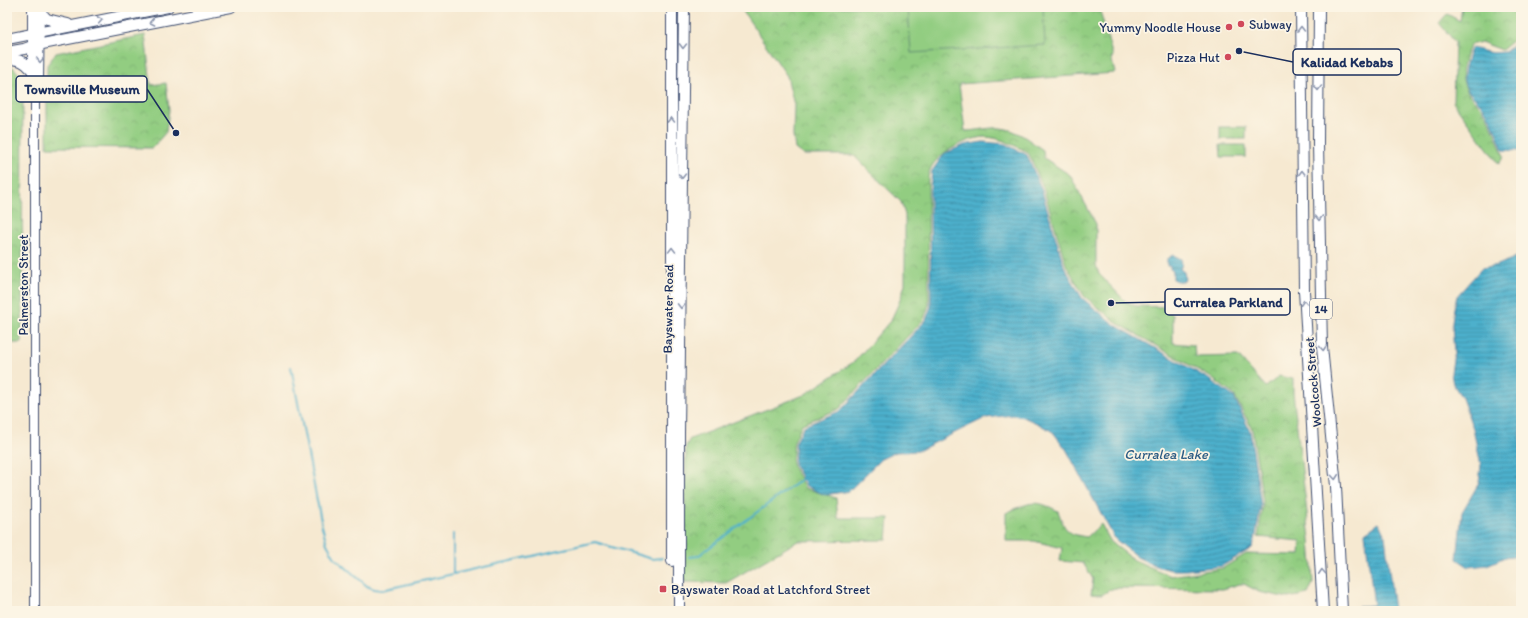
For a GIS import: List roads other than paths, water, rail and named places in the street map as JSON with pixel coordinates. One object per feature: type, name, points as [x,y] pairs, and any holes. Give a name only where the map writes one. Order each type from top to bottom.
[{"type":"main road","points":[[7,39],[168,7]]},
{"type":"main road","points":[[7,52],[231,7]]},
{"type":"main road","name":"Bayswater Road","points":[[672,7],[672,611]]},
{"type":"main road","name":"Bayswater Road","points":[[679,611],[679,434],[684,7]]},
{"type":"main road","name":"Woolcock Street","points":[[1301,7],[1304,291],[1323,611]]},
{"type":"main road","name":"Woolcock Street","points":[[1319,7],[1318,144],[1322,347],[1336,486],[1342,611]]},
{"type":"main road","points":[[37,9],[49,20],[77,25]]},
{"type":"main road","points":[[7,59],[21,60],[27,63],[32,70]]},
{"type":"street","name":"Palmerston Street","points":[[36,102],[39,95],[40,83],[36,45],[37,9]]},
{"type":"street","name":"Palmerston Street","points":[[35,611],[36,102],[32,92],[32,70],[36,45]]},
{"type":"water","points":[[1521,38],[1521,151],[1503,150],[1488,115],[1466,88],[1464,73],[1471,48],[1492,53],[1505,52]]},
{"type":"water","name":"Curralea Lake","points":[[983,142],[1005,144],[1027,155],[1041,188],[1064,266],[1082,298],[1115,325],[1207,378],[1234,397],[1250,431],[1261,505],[1255,540],[1252,548],[1222,566],[1186,570],[1171,570],[1156,566],[1137,557],[1115,539],[1066,449],[1053,432],[1023,417],[1013,415],[985,418],[918,451],[896,452],[881,459],[849,491],[825,495],[806,486],[794,464],[796,442],[804,426],[840,411],[926,320],[931,306],[930,190],[932,171],[944,154],[964,145]]},
{"type":"water","points":[[1173,255],[1181,259],[1182,264],[1180,269],[1184,272],[1185,279],[1183,281],[1173,279],[1173,271],[1170,269],[1170,266],[1167,266],[1167,259]]},
{"type":"water","points":[[1521,255],[1521,556],[1503,558],[1487,565],[1469,567],[1457,559],[1462,512],[1479,483],[1481,465],[1473,429],[1462,398],[1453,384],[1451,373],[1454,353],[1452,323],[1454,308],[1457,296],[1482,268],[1498,265]]},
{"type":"water","points":[[1379,523],[1385,536],[1394,611],[1361,611],[1358,606],[1374,605],[1365,533]]},
{"type":"waterway","points":[[291,367],[322,526],[327,544],[335,558],[367,586],[382,590],[595,542],[652,559],[662,558]]},
{"type":"waterway","points":[[689,557],[698,556],[803,478]]},
{"type":"waterway","points":[[453,534],[453,574]]},
{"type":"place","name":"Subway","points":[[1241,24]]},
{"type":"place","name":"Yummy Noodle House","points":[[1229,27]]},
{"type":"place","name":"Kalidad Kebabs","points":[[1239,51]]},
{"type":"place","name":"Pizza Hut","points":[[1228,57]]},
{"type":"place","name":"Townsville Museum","points":[[176,133]]},
{"type":"place","name":"Curralea Parkland","points":[[1111,303]]},
{"type":"place","name":"Bayswater Road at Latchford Street","points":[[663,589]]}]
